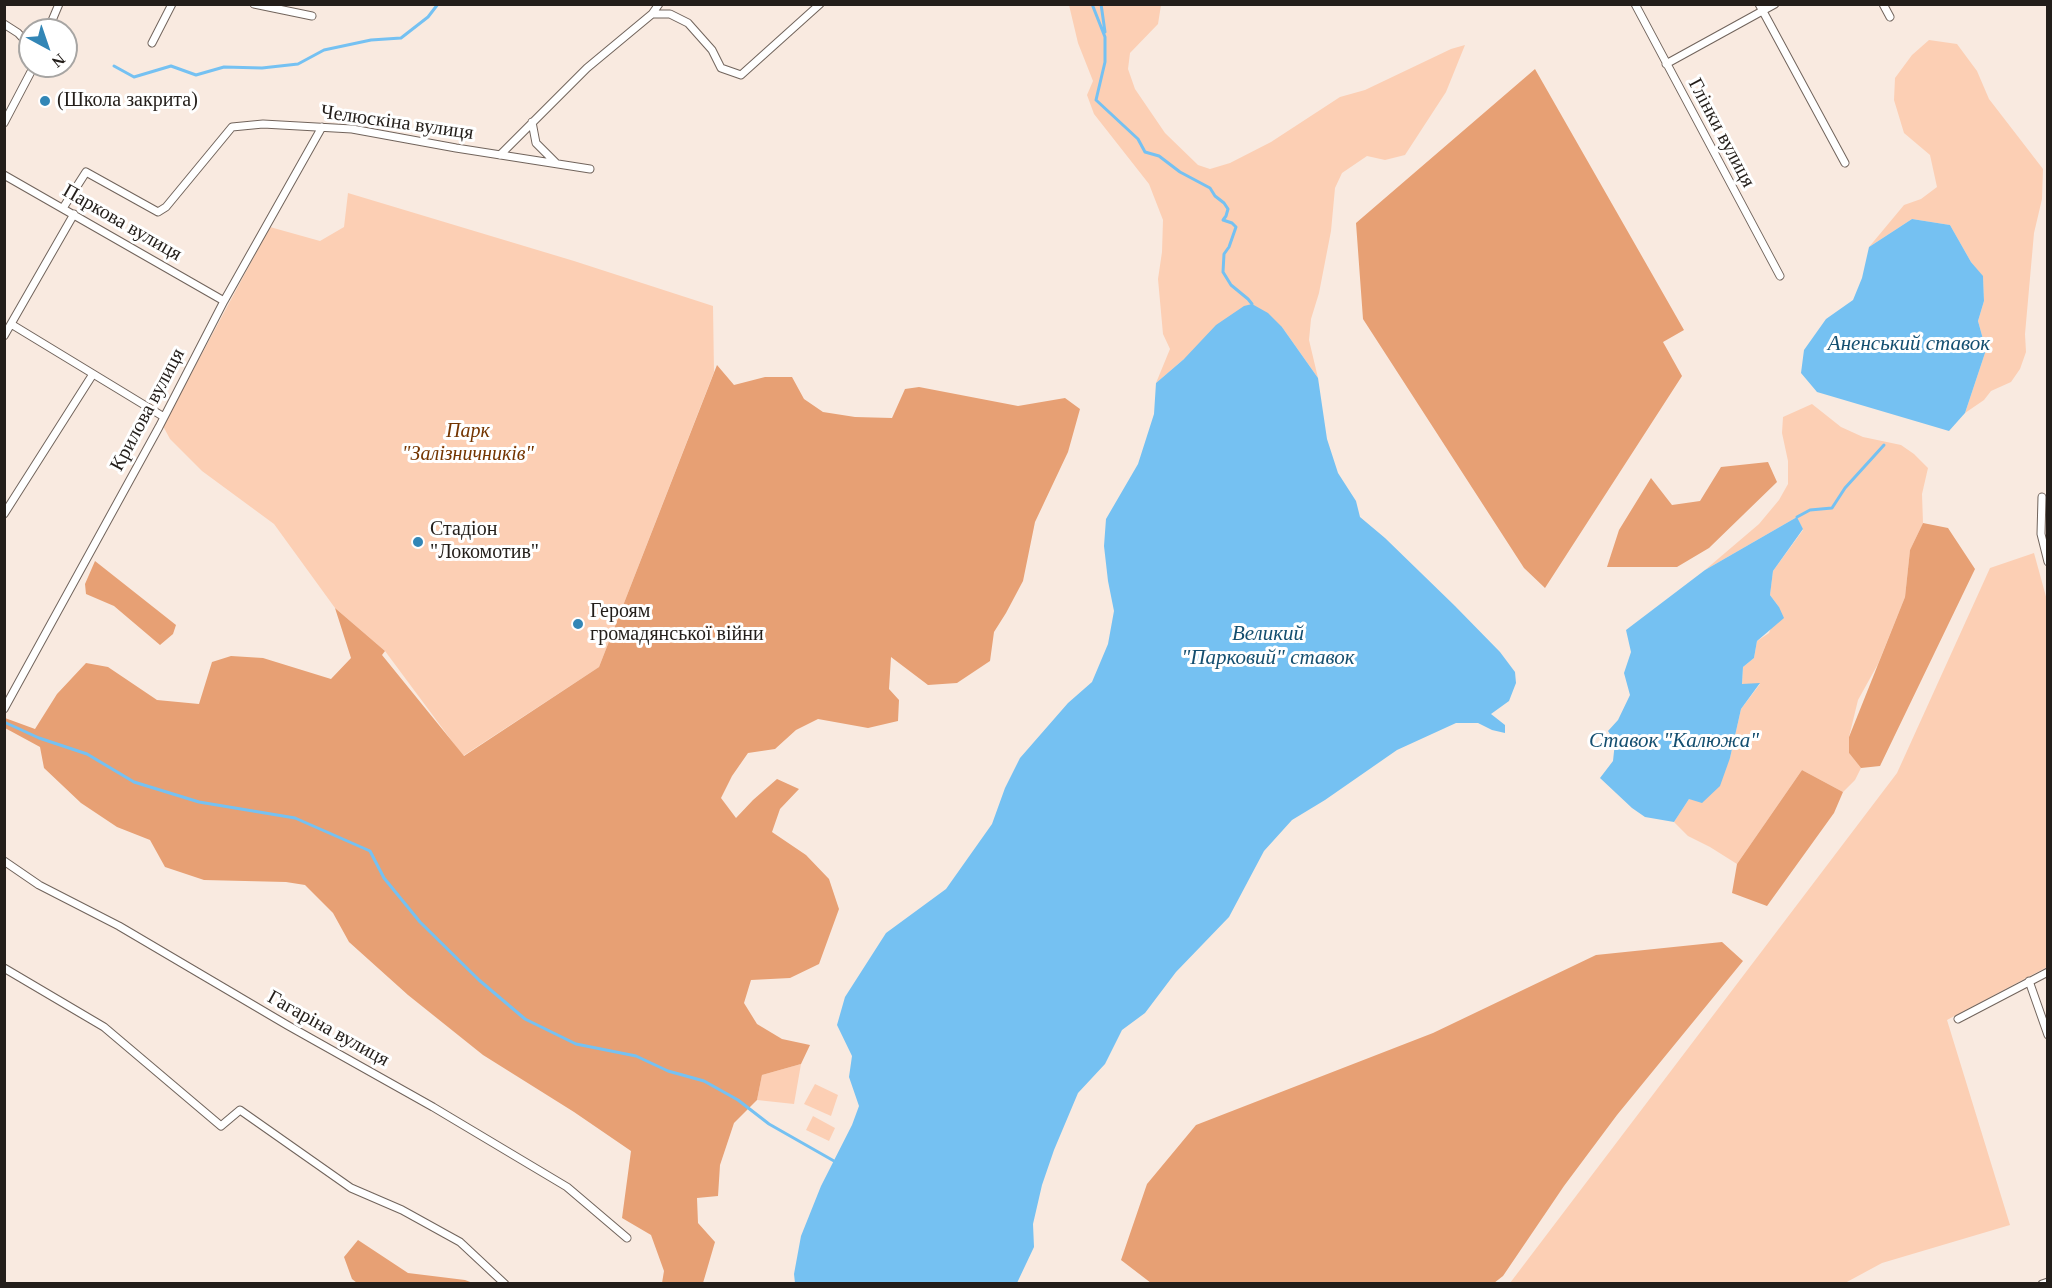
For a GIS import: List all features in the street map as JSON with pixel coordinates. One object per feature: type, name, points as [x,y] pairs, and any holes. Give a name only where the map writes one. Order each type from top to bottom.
[{"type":"street","points":[[53,18],[59,4]]},
{"type":"street","points":[[152,42],[172,4]]},
{"type":"street","points":[[254,4],[312,16]]},
{"type":"street","points":[[500,155],[587,68],[652,14],[659,4]]},
{"type":"street","points":[[652,14],[670,14],[688,23],[712,50],[721,68],[741,75],[820,4]]},
{"type":"street","name":"Глінки вулиця","points":[[1635,4],[1780,276]]},
{"type":"street","points":[[1758,4],[1845,163]]},
{"type":"street","points":[[1666,64],[1775,4]]},
{"type":"street","points":[[1883,4],[1890,17]]},
{"type":"street","points":[[4,24],[18,33]]},
{"type":"street","points":[[4,123],[28,78]]},
{"type":"street","points":[[532,122],[536,143],[556,164]]},
{"type":"street","name":"Челюскіна вулиця","points":[[63,208],[86,172],[158,212],[166,207],[232,127],[263,124],[352,129],[590,169]]},
{"type":"street","name":"Крилова вулиця","points":[[4,709],[164,417],[224,301],[322,127]]},
{"type":"street","name":"Паркова вулиця","points":[[4,175],[224,301]]},
{"type":"street","points":[[4,336],[74,214]]},
{"type":"street","points":[[11,324],[164,417]]},
{"type":"street","points":[[4,514],[93,374]]},
{"type":"street","points":[[2042,497],[2041,534],[2048,562]]},
{"type":"street","name":"Гагаріна вулиця","points":[[4,861],[39,885],[119,926],[567,1187],[627,1238]]},
{"type":"street","points":[[4,968],[104,1026],[220,1126],[240,1110],[351,1188],[402,1210],[460,1242],[505,1284]]},
{"type":"street","points":[[1958,1018],[2048,972]]},
{"type":"street","points":[[2029,981],[2048,1035]]},
{"type":"street","points":[[2043,1284],[2048,1282]]},
{"type":"green space","points":[[1069,5],[1161,5],[1158,24],[1130,53],[1128,69],[1135,89],[1165,133],[1198,165],[1210,169],[1230,163],[1271,142],[1340,97],[1365,90],[1451,49],[1465,45],[1446,92],[1405,155],[1385,160],[1367,156],[1342,173],[1335,188],[1331,231],[1319,293],[1311,319],[1309,340],[1318,378],[1282,327],[1184,359],[1156,383],[1170,349],[1163,334],[1158,279],[1163,220],[1149,184],[1094,114],[1087,95],[1093,81],[1078,43]]},
{"type":"green space","points":[[1929,40],[1957,44],[1977,71],[1989,99],[2043,169],[2042,199],[2034,233],[2025,334],[2026,352],[2020,369],[2011,382],[1991,391],[1984,400],[1965,413],[1986,350],[1978,321],[1984,301],[1983,277],[1971,262],[1950,225],[1912,219],[1869,247],[1904,205],[1921,199],[1937,187],[1930,155],[1904,133],[1894,100],[1895,78],[1912,55]]},
{"type":"green space","name":"Парк \"Залізничників\"","points":[[348,193],[574,261],[713,306],[714,372],[599,667],[463,756],[385,651],[335,608],[274,524],[202,471],[170,439],[163,426],[270,227],[320,241],[344,227]]},
{"type":"green space","points":[[1812,404],[1841,427],[1863,437],[1901,445],[1928,468],[1922,494],[1923,523],[1910,550],[1905,597],[1878,664],[1858,700],[1849,737],[1849,753],[1861,768],[1855,780],[1843,792],[1802,770],[1737,864],[1688,836],[1674,822],[1689,799],[1730,758],[1741,709],[1760,684],[1742,684],[1743,667],[1754,658],[1757,641],[1769,633],[1779,607],[1770,595],[1773,571],[1803,530],[1797,517],[1705,570],[1759,524],[1779,500],[1788,484],[1788,461],[1782,433],[1783,417]]},
{"type":"green space","points":[[2034,553],[2048,604],[2047,967],[1947,1020],[2010,1225],[1882,1263],[1845,1283],[1510,1283],[1897,773],[1990,568]]},
{"type":"green space","points":[[801,1064],[794,1104],[757,1100],[762,1075]]},
{"type":"green space","points":[[815,1084],[838,1095],[831,1116],[804,1104]]},
{"type":"green space","points":[[813,1116],[835,1128],[829,1141],[806,1130]]},
{"type":"shaded area","points":[[1535,69],[1684,330],[1663,342],[1682,376],[1545,588],[1524,568],[1363,319],[1356,223]]},
{"type":"shaded area","points":[[717,365],[734,385],[765,377],[792,377],[804,399],[823,412],[855,417],[892,418],[905,389],[919,387],[1018,406],[1065,398],[1080,409],[1068,452],[1035,522],[1023,581],[994,632],[990,661],[957,683],[928,685],[891,657],[889,689],[899,700],[898,721],[868,728],[818,719],[796,730],[775,749],[748,753],[732,776],[721,798],[736,818],[777,779],[799,789],[780,809],[772,832],[806,855],[829,879],[839,909],[819,964],[790,978],[751,980],[744,1003],[757,1024],[782,1039],[810,1045],[801,1064],[762,1075],[757,1100],[734,1123],[720,1165],[718,1196],[697,1198],[698,1223],[715,1242],[703,1283],[662,1283],[664,1271],[651,1235],[622,1218],[631,1151],[483,1055],[408,995],[349,942],[333,913],[305,885],[286,882],[204,880],[165,867],[150,840],[117,827],[81,803],[44,768],[40,747],[5,728],[5,718],[35,729],[57,694],[86,663],[108,667],[157,700],[199,704],[212,662],[231,656],[263,658],[331,679],[351,658],[335,608],[385,651],[382,655],[464,756],[599,667]]},
{"type":"shaded area","points":[[1768,462],[1777,482],[1709,548],[1677,567],[1607,567],[1619,530],[1651,478],[1672,505],[1700,501],[1721,467]]},
{"type":"shaded area","points":[[1923,523],[1948,528],[1975,569],[1880,766],[1861,768],[1849,753],[1849,737],[1905,597],[1910,550]]},
{"type":"shaded area","points":[[95,561],[176,625],[173,634],[160,645],[114,606],[86,594],[85,584]]},
{"type":"shaded area","points":[[1802,770],[1843,792],[1834,813],[1767,906],[1732,893],[1737,864]]},
{"type":"shaded area","points":[[1722,942],[1743,961],[1617,1115],[1564,1186],[1503,1276],[1494,1283],[1151,1283],[1121,1260],[1147,1184],[1196,1125],[1433,1033],[1596,955]]},
{"type":"shaded area","points":[[358,1240],[408,1273],[473,1283],[357,1283],[352,1279],[344,1257]]},
{"type":"water","name":"Аненський ставок","points":[[1912,219],[1950,225],[1971,262],[1983,276],[1984,301],[1978,321],[1986,350],[1965,413],[1949,431],[1817,392],[1801,373],[1804,350],[1826,319],[1853,300],[1862,278],[1869,247]]},
{"type":"water","name":"Великий \"Парковий\" ставок","points":[[1252,304],[1268,313],[1282,327],[1318,378],[1327,439],[1338,473],[1356,501],[1360,517],[1455,606],[1500,652],[1515,672],[1516,683],[1509,701],[1491,714],[1505,725],[1505,733],[1478,723],[1456,723],[1397,750],[1292,820],[1264,851],[1229,917],[1176,972],[1145,1013],[1122,1030],[1105,1064],[1078,1093],[1042,1185],[1033,1224],[1034,1247],[1017,1283],[795,1283],[794,1274],[801,1236],[821,1186],[852,1125],[859,1106],[849,1077],[852,1056],[837,1025],[845,997],[886,933],[946,889],[992,824],[1005,788],[1020,758],[1068,703],[1092,682],[1108,644],[1114,611],[1104,546],[1106,519],[1138,464],[1154,414],[1156,383],[1184,359],[1216,325],[1244,306]]},
{"type":"water","name":"Ставок \"Калюжа\"","points":[[1797,517],[1803,529],[1773,571],[1770,595],[1784,618],[1757,641],[1754,658],[1743,667],[1742,684],[1760,683],[1741,709],[1730,758],[1720,786],[1702,803],[1689,799],[1674,822],[1645,817],[1600,778],[1613,761],[1615,742],[1608,731],[1618,720],[1630,695],[1624,673],[1631,652],[1626,630],[1705,570]]},
{"type":"waterway","points":[[114,66],[134,77],[171,66],[196,75],[224,67],[262,68],[298,64],[324,50],[371,40],[401,38],[428,17],[438,4]]},
{"type":"waterway","points":[[1092,4],[1105,37],[1105,62],[1096,100],[1138,139],[1145,152],[1159,156],[1180,172],[1210,188],[1215,196],[1224,203],[1228,209],[1223,220],[1236,227],[1224,254],[1223,272],[1231,285],[1252,304]]},
{"type":"waterway","points":[[1101,4],[1105,32]]},
{"type":"waterway","points":[[1797,517],[1810,510],[1832,508],[1845,488],[1884,445]]},
{"type":"waterway","points":[[4,722],[39,738],[87,754],[134,782],[199,802],[295,818],[370,851],[384,878],[420,922],[479,980],[525,1019],[576,1044],[636,1056],[668,1071],[704,1081],[738,1100],[769,1124],[834,1161]]},
{"type":"place","name":"(Школа закрита)","points":[[45,101]]},
{"type":"place","name":"Стадіон \"Локомотив\"","points":[[418,542]]},
{"type":"place","name":"Героям громадянської війни","points":[[578,624]]}]
